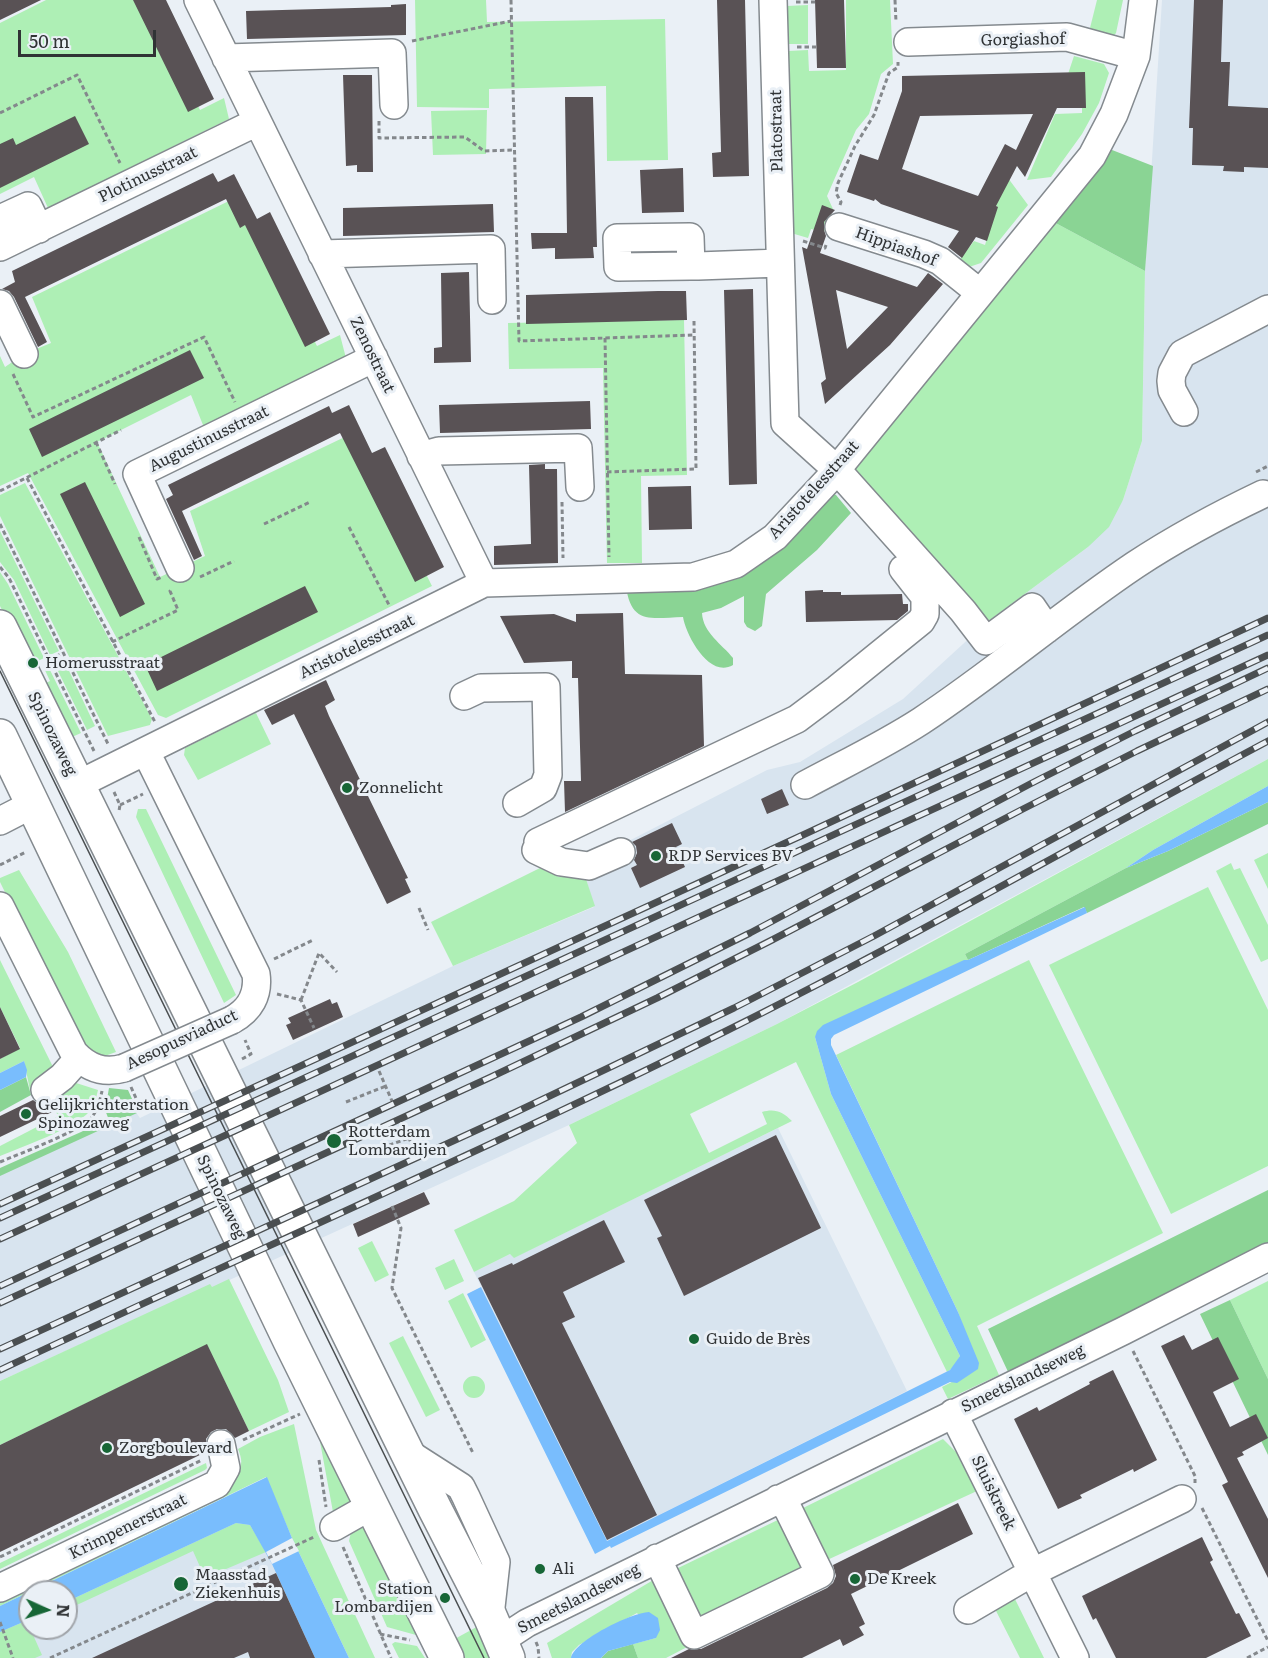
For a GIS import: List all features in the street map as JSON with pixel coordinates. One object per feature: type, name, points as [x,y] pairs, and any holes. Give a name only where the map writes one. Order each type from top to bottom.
[{"type":"main road","name":"Spinozaweg","points":[[0,627],[100,774],[250,1131],[408,1453],[507,1634]]},
{"type":"main road","name":"Spinozaweg","points":[[0,736],[290,1341],[446,1657]]},
{"type":"street","name":"Zenostraat","points":[[198,0],[484,583]]},
{"type":"street","name":"Platostraat","points":[[773,0],[784,423],[832,474]]},
{"type":"street","name":"Aristotelesstraat","points":[[100,774],[484,583],[693,577],[736,564],[775,537],[832,474],[1092,156],[1114,114],[1136,56],[1143,0]]},
{"type":"street","name":"Gorgiashof","points":[[901,44],[1066,37],[1136,56]]},
{"type":"street","points":[[226,58],[392,53],[386,111]]},
{"type":"street","name":"Plotinusstraat","points":[[0,248],[257,122]]},
{"type":"street","points":[[0,219],[28,206],[39,229]]},
{"type":"street","name":"Hippiashof","points":[[835,226],[940,261],[980,293]]},
{"type":"street","points":[[322,254],[491,249],[492,300]]},
{"type":"street","points":[[691,266],[780,263]]},
{"type":"street","points":[[0,304],[24,354]]},
{"type":"street","points":[[1184,412],[1172,390],[1171,381],[1172,373],[1182,354],[1268,309]]},
{"type":"street","name":"Augustinusstraat","points":[[184,578],[137,474],[374,358]]},
{"type":"street","points":[[421,456],[439,451],[578,448],[580,488]]},
{"type":"street","points":[[832,474],[963,611],[986,641],[1032,608],[1047,629]]},
{"type":"street","points":[[621,852],[589,866],[561,862],[537,846],[797,719],[921,621],[925,614],[925,597],[832,474]]},
{"type":"street","points":[[805,784],[875,749],[920,722],[1158,551],[1257,503]]},
{"type":"street","points":[[464,696],[481,688],[546,687],[548,776],[543,788],[517,803]]},
{"type":"street","name":"Aesopusviaduct","points":[[0,906],[66,1039],[79,1058],[94,1069],[120,1077],[238,1029],[244,1011],[253,1000],[257,982],[256,974],[156,747]]},
{"type":"street","points":[[0,821],[33,804]]},
{"type":"street","points":[[45,1089],[62,1077],[79,1058]]},
{"type":"street","name":"Smeetslandseweg","points":[[507,1634],[1268,1257]]},
{"type":"street","name":"Sluiskreek","points":[[953,1413],[1075,1658]]},
{"type":"street","name":"Krimpenerstraat","points":[[0,1576],[200,1480],[209,1473],[213,1466],[216,1450]]},
{"type":"street","name":"Krimpenerstraat","points":[[0,1588],[217,1484],[226,1468],[216,1450]]},
{"type":"street","points":[[968,1610],[1033,1572],[1182,1498]]},
{"type":"street","name":"Smeetslandseweg","points":[[657,1558],[694,1635],[820,1574],[788,1509],[778,1499]]},
{"type":"street","points":[[334,1527],[371,1506]]},
{"type":"path","points":[[510,0],[519,341],[693,335]]},
{"type":"path","points":[[779,232],[825,248],[835,226],[841,202],[836,193],[838,183],[855,146],[874,115],[889,73],[898,67],[901,44],[895,0]]},
{"type":"path","points":[[392,53],[412,40],[511,21]]},
{"type":"path","points":[[0,113],[77,75],[130,184]]},
{"type":"path","points":[[386,111],[379,138],[465,137],[484,151],[514,150]]},
{"type":"path","points":[[607,472],[696,470],[694,321]]},
{"type":"path","points":[[24,354],[9,365],[33,417],[204,336],[245,422]]},
{"type":"path","points":[[605,338],[610,579]]},
{"type":"path","points":[[0,491],[121,430]]},
{"type":"path","points":[[27,478],[112,642],[156,747]]},
{"type":"path","points":[[564,581],[562,488],[580,488]]},
{"type":"path","points":[[264,524],[310,502]]},
{"type":"path","points":[[0,524],[63,653],[100,774]]},
{"type":"path","points":[[348,526],[400,626]]},
{"type":"path","points":[[112,642],[178,610],[170,591],[184,578],[234,561]]},
{"type":"path","name":"Spinozaweg","points":[[0,567],[9,578],[49,660],[100,774]]},
{"type":"path","points":[[41,664],[63,653]]},
{"type":"path","points":[[0,865],[26,852]]},
{"type":"path","points":[[419,908],[428,930]]},
{"type":"path","points":[[287,954],[313,940]]},
{"type":"path","points":[[314,1028],[301,1000],[319,953],[337,972]]},
{"type":"path","points":[[284,995],[301,1000]]},
{"type":"path","points":[[238,1029],[251,1054],[238,1061]]},
{"type":"path","points":[[379,1071],[392,1101]]},
{"type":"path","points":[[0,1162],[78,1127],[92,1117],[100,1102],[120,1077],[140,1105]]},
{"type":"path","points":[[346,1102],[386,1086]]},
{"type":"path","points":[[403,1123],[415,1153]]},
{"type":"path","points":[[368,1154],[409,1138]]},
{"type":"path","points":[[392,1206],[401,1228],[392,1288],[472,1453]]},
{"type":"path","points":[[0,1557],[216,1450],[304,1412]]},
{"type":"path","points":[[50,1658],[296,1545]]},
{"type":"path","points":[[0,1622],[13,1658]]},
{"type":"path","points":[[507,1634],[538,1647],[538,1658]]},
{"type":"path","points":[[1247,1658],[1268,1647]]},
{"type":"shaded area","points":[[1162,0],[1268,0],[1268,759],[777,1024],[569,1125],[212,1288],[210,1285],[0,1381],[0,1170],[135,1111],[140,1118],[453,966],[594,907],[582,865],[767,770],[800,762],[903,699],[987,622],[1088,547],[1123,500],[1142,441],[1145,271]]},
{"type":"shaded area","name":"Guido de Brès","points":[[778,1128],[907,1391],[607,1541],[474,1272],[510,1254],[515,1257]]},
{"type":"shaded area","name":"Maasstad Ziekenhuis","points":[[255,1500],[327,1658],[0,1658],[0,1619],[18,1610],[18,1640],[78,1640],[78,1586]]},
{"type":"green space","points":[[46,0],[144,0],[200,110],[224,98],[229,119],[48,208],[34,177],[0,194],[0,23]]},
{"type":"green space","points":[[415,0],[486,0],[487,22],[665,19],[668,160],[607,161],[606,86],[489,89],[489,108],[417,107]]},
{"type":"green space","points":[[846,0],[890,0],[893,64],[881,74],[869,114],[856,130],[827,196],[833,209],[824,232],[811,229],[808,238],[791,233],[788,51],[808,50],[809,71],[846,70]]},
{"type":"green space","points":[[1097,0],[1123,0],[1116,33],[1111,39],[1088,36]]},
{"type":"green space","points":[[808,5],[808,44],[788,44],[787,6]]},
{"type":"green space","points":[[1074,56],[1104,64],[1109,73],[1099,103],[1082,134],[1051,177],[1027,180],[1055,114],[1082,113],[1082,75],[1068,74]]},
{"type":"green space","points":[[487,110],[486,154],[433,155],[431,111]]},
{"type":"green space","points":[[1107,148],[1153,166],[1145,271],[1050,220]]},
{"type":"green space","points":[[1008,178],[1028,205],[981,263],[966,268],[958,262],[974,241],[985,245],[997,206],[994,204]]},
{"type":"green space","points":[[233,199],[254,221],[317,346],[340,335],[347,362],[205,430],[191,395],[97,442],[160,577],[205,556],[190,511],[351,434],[368,459],[432,586],[166,718],[158,715],[28,473],[0,486],[0,356],[5,367],[24,354],[51,343],[32,297]]},
{"type":"green space","points":[[1050,220],[1145,271],[1142,441],[1123,500],[1109,527],[1088,547],[987,622],[850,465]]},
{"type":"green space","points":[[684,320],[687,475],[641,476],[642,563],[607,563],[603,368],[509,369],[508,323]]},
{"type":"green space","points":[[25,483],[152,719],[150,725],[108,736],[0,516],[0,495]]},
{"type":"green space","points":[[827,491],[836,495],[851,513],[817,550],[766,594],[762,626],[755,631],[747,627],[744,622],[744,596],[721,608],[702,613],[703,620],[714,638],[733,658],[733,665],[724,668],[707,661],[694,644],[683,617],[652,618],[638,613],[633,607],[626,586],[690,584]]},
{"type":"green space","points":[[0,531],[59,651],[50,655],[14,580],[0,562]]},
{"type":"green space","points":[[0,572],[44,658],[36,662],[26,659],[0,606]]},
{"type":"green space","points":[[63,658],[95,726],[87,730],[54,663]]},
{"type":"green space","points":[[48,666],[81,733],[72,737],[46,683],[50,681],[44,668]]},
{"type":"green space","points":[[256,713],[271,744],[198,780],[184,755],[185,748]]},
{"type":"green space","points":[[1268,759],[1268,786],[1153,850],[1126,868],[965,954],[968,960],[815,1037],[831,1094],[960,1356],[954,1367],[947,1372],[796,1062],[690,1114],[709,1153],[767,1124],[762,1112],[771,1110],[778,1112],[792,1121],[514,1258],[510,1254],[474,1272],[454,1230],[514,1201],[577,1143],[569,1125],[858,982]]},
{"type":"green space","points":[[1268,802],[1268,824],[1087,913],[1084,907],[968,960],[965,954],[1126,868],[1168,851]]},
{"type":"green space","points":[[138,809],[146,809],[236,995],[224,1003],[136,817]]},
{"type":"green space","points":[[1268,853],[1268,889],[1254,860]]},
{"type":"green space","points":[[1231,863],[1234,870],[1240,868],[1268,925],[1268,959],[1261,962],[1216,871]]},
{"type":"green space","points":[[540,868],[559,877],[585,876],[595,906],[453,966],[431,922]]},
{"type":"green space","points":[[19,870],[68,952],[116,1052],[99,1058],[81,1047],[0,882],[0,878]]},
{"type":"green space","points":[[1208,887],[1268,1010],[1268,1166],[1171,1214],[1049,965]]},
{"type":"green space","points":[[0,960],[56,1073],[53,1080],[31,1095],[24,1061],[0,1073],[0,1059],[20,1048],[0,1007]]},
{"type":"green space","points":[[1029,960],[1163,1233],[977,1326],[999,1375],[948,1399],[942,1387],[977,1369],[958,1312],[836,1055]]},
{"type":"green space","points":[[26,1077],[31,1095],[0,1112],[0,1090]]},
{"type":"green space","points":[[73,1082],[98,1090],[89,1112],[60,1131],[0,1156],[0,1146],[58,1116],[47,1093]]},
{"type":"green space","points":[[109,1088],[128,1090],[137,1113],[0,1176],[0,1168],[93,1126],[101,1117],[104,1123],[109,1120],[105,1110]]},
{"type":"green space","points":[[1268,1190],[1268,1250],[1010,1376],[988,1329]]},
{"type":"green space","points":[[372,1241],[389,1275],[375,1282],[358,1248]]},
{"type":"green space","points":[[454,1259],[464,1281],[445,1290],[435,1268]]},
{"type":"green space","points":[[229,1279],[278,1380],[289,1412],[249,1431],[207,1345],[0,1445],[0,1381],[210,1284],[212,1287]]},
{"type":"green space","points":[[1268,1281],[1268,1379],[1230,1300]]},
{"type":"green space","points":[[463,1293],[486,1340],[471,1348],[448,1301]]},
{"type":"green space","points":[[1230,1300],[1268,1379],[1268,1455],[1200,1314]]},
{"type":"green space","points":[[403,1336],[440,1410],[426,1417],[389,1343]]},
{"type":"green space","points":[[474,1376],[482,1379],[485,1387],[482,1395],[474,1398],[466,1395],[463,1387],[466,1379]]},
{"type":"green space","points":[[316,1420],[351,1491],[351,1505],[333,1512]]},
{"type":"green space","points":[[294,1424],[316,1530],[375,1658],[349,1658],[266,1477],[54,1580],[26,1580],[237,1474],[241,1462],[238,1449],[260,1437]]},
{"type":"green space","points":[[943,1439],[959,1455],[977,1491],[825,1561],[801,1509]]},
{"type":"green space","points":[[206,1463],[205,1470],[0,1569],[0,1563]]},
{"type":"green space","points":[[784,1517],[804,1572],[697,1621],[676,1569]]},
{"type":"green space","points":[[236,1523],[250,1525],[266,1552],[205,1578],[193,1551],[78,1604],[78,1596]]},
{"type":"green space","points":[[361,1526],[366,1526],[420,1635],[387,1627],[349,1541],[351,1532]]},
{"type":"green space","points":[[655,1579],[691,1645],[666,1658],[638,1658],[633,1644],[656,1638],[637,1613],[579,1645],[572,1652],[571,1658],[552,1658],[547,1643]]},
{"type":"green space","points":[[18,1584],[18,1597],[0,1606],[0,1593]]},
{"type":"green space","points":[[1014,1597],[1044,1658],[1020,1658],[994,1607]]},
{"type":"green space","points":[[18,1624],[18,1640],[35,1640],[42,1655],[35,1658],[0,1658],[0,1632]]},
{"type":"green space","points":[[482,1624],[497,1658],[459,1658],[451,1641]]},
{"type":"green space","points":[[395,1642],[417,1646],[425,1658],[399,1658],[392,1644]]},
{"type":"green space","points":[[633,1644],[638,1658],[601,1658],[608,1651]]},
{"type":"water","points":[[1268,786],[1268,802],[1168,851],[1126,868],[1153,850]]},
{"type":"water","points":[[1085,907],[1087,913],[834,1035],[831,1039],[831,1045],[958,1312],[979,1363],[978,1369],[957,1383],[950,1382],[595,1554],[467,1294],[481,1287],[607,1541],[950,1370],[960,1356],[831,1094],[815,1037],[823,1025]]},
{"type":"water","points":[[24,1061],[27,1070],[26,1077],[0,1090],[0,1073]]},
{"type":"water","points":[[267,1477],[292,1538],[349,1658],[315,1658],[272,1564],[250,1525],[236,1523],[78,1596],[78,1580],[54,1580]]},
{"type":"water","points":[[18,1597],[18,1624],[0,1632],[0,1606]]},
{"type":"water","points":[[649,1612],[658,1618],[660,1630],[656,1638],[608,1651],[601,1658],[571,1658],[582,1643],[593,1636],[617,1622]]},
{"type":"pier","points":[[292,1538],[299,1551],[272,1564],[266,1552]]},
{"type":"building","points":[[0,0],[41,0],[0,20]]},
{"type":"building","points":[[133,0],[166,0],[214,99],[188,112]]},
{"type":"building","points":[[717,0],[745,0],[749,176],[713,177],[712,153],[721,152]]},
{"type":"building","points":[[815,0],[844,0],[846,68],[817,68]]},
{"type":"building","points":[[1194,0],[1223,0],[1221,62],[1230,62],[1228,106],[1268,108],[1268,168],[1244,167],[1244,172],[1223,171],[1224,166],[1192,165],[1193,128],[1189,128]]},
{"type":"building","points":[[406,4],[406,35],[247,39],[246,11],[391,7],[391,5]]},
{"type":"building","points":[[1085,72],[1086,108],[1057,108],[1025,177],[1017,166],[996,206],[998,207],[987,241],[976,237],[962,258],[948,247],[959,231],[881,204],[875,199],[874,201],[847,192],[860,154],[878,160],[902,91],[902,76]],"holes":[[[1033,114],[1016,150],[1005,144],[978,196],[902,169],[920,116]]]},
{"type":"building","points":[[343,75],[372,75],[373,172],[357,172],[357,165],[346,166]]},
{"type":"building","points":[[565,97],[593,97],[597,247],[593,247],[594,258],[555,259],[555,248],[532,249],[531,233],[567,233]]},
{"type":"building","points":[[75,116],[89,144],[0,188],[0,144],[13,138],[16,145]]},
{"type":"building","points":[[683,168],[684,212],[642,213],[640,170]]},
{"type":"building","points":[[213,173],[218,182],[234,174],[257,219],[270,212],[330,334],[305,347],[245,225],[240,228],[226,199],[25,297],[47,342],[38,347],[14,297],[9,291],[2,289],[15,282],[12,271]]},
{"type":"building","points":[[493,204],[494,232],[343,236],[343,208]]},
{"type":"building","points":[[822,205],[835,210],[824,222],[826,236],[820,253],[917,287],[928,273],[943,284],[890,345],[825,404],[821,383],[826,379],[802,247],[807,249]],"holes":[[[836,290],[888,307],[847,349]]]},
{"type":"building","points":[[469,272],[471,362],[434,363],[434,348],[442,347],[441,273]]},
{"type":"building","points":[[753,289],[757,484],[729,485],[724,290]]},
{"type":"building","points":[[686,291],[687,320],[526,324],[526,295]]},
{"type":"building","points":[[190,350],[204,378],[42,457],[29,429]]},
{"type":"building","points":[[590,401],[591,429],[440,433],[439,405]]},
{"type":"building","points":[[349,405],[372,453],[385,447],[444,567],[415,582],[340,433],[182,511],[202,556],[194,560],[166,499],[173,495],[168,485],[329,406],[332,413]]},
{"type":"building","points":[[545,464],[545,469],[557,469],[558,563],[494,565],[494,546],[531,544],[529,465]]},
{"type":"building","points":[[85,482],[145,604],[120,617],[60,494]]},
{"type":"building","points":[[691,486],[692,529],[649,530],[648,487]]},
{"type":"building","points":[[305,586],[318,612],[157,691],[145,665]]},
{"type":"building","points":[[823,590],[823,592],[841,592],[841,595],[902,594],[903,604],[908,604],[908,611],[897,620],[806,622],[805,591]]},
{"type":"building","points":[[623,613],[625,674],[702,675],[704,746],[565,812],[564,781],[581,781],[578,678],[572,678],[572,661],[524,663],[500,616],[554,614],[576,622],[576,614]]},
{"type":"building","name":"Zonnelicht","points":[[326,680],[335,700],[325,706],[329,716],[408,878],[405,879],[411,892],[387,904],[294,714],[272,725],[264,710]]},
{"type":"building","points":[[782,789],[789,805],[767,814],[761,799]]},
{"type":"building","name":"RDP Services BV","points":[[672,823],[682,844],[676,847],[685,867],[640,888],[631,868],[637,865],[634,860],[637,853],[636,846],[632,842]]},
{"type":"building","points":[[330,999],[332,1004],[337,1002],[343,1017],[293,1040],[286,1025],[291,1023],[288,1018]]},
{"type":"building","points":[[0,1007],[20,1049],[0,1059]]},
{"type":"building","name":"Gelijkrichterstation Spinozaweg","points":[[33,1100],[40,1105],[49,1105],[52,1112],[0,1137],[0,1116]]},
{"type":"building","points":[[776,1135],[821,1228],[684,1296],[657,1238],[662,1236],[644,1200]]},
{"type":"building","points":[[424,1192],[430,1204],[358,1237],[353,1224]]},
{"type":"building","points":[[604,1220],[625,1262],[563,1292],[575,1317],[562,1323],[657,1515],[607,1540],[478,1278],[512,1263],[513,1265]]},
{"type":"building","points":[[1184,1335],[1192,1350],[1218,1337],[1239,1379],[1213,1392],[1230,1427],[1256,1414],[1268,1438],[1242,1452],[1244,1455],[1237,1458],[1268,1519],[1268,1578],[1222,1485],[1228,1482],[1161,1346]]},
{"type":"building","name":"Zorgboulevard","points":[[207,1344],[249,1431],[235,1438],[226,1429],[217,1429],[211,1432],[206,1439],[206,1452],[0,1552],[0,1445]]},
{"type":"building","points":[[1113,1370],[1157,1460],[1080,1495],[1082,1498],[1058,1509],[1014,1419],[1037,1407],[1039,1411]]},
{"type":"building","name":"De Kreek","points":[[958,1503],[973,1534],[851,1594],[865,1624],[859,1627],[864,1635],[843,1646],[840,1639],[802,1658],[671,1658],[689,1649],[701,1649],[827,1588],[836,1576],[833,1565]]},
{"type":"building","points":[[1202,1537],[1213,1560],[1210,1562],[1236,1614],[1239,1613],[1251,1636],[1206,1658],[1116,1658],[1096,1618],[1093,1620],[1082,1596]]},
{"type":"building","points":[[276,1573],[315,1658],[250,1658],[248,1652],[234,1658],[92,1658]]},
{"type":"tram line","points":[[0,671],[484,1658]]},
{"type":"railway","points":[[0,1204],[805,834],[1268,618]]},
{"type":"railway","points":[[0,1218],[1268,635]]},
{"type":"railway","points":[[0,1239],[1268,655]]},
{"type":"railway","points":[[0,1286],[581,1017],[750,933],[1030,784],[1268,668]]},
{"type":"railway","points":[[0,1303],[657,998],[1137,751],[1268,689]]},
{"type":"railway","points":[[0,1349],[514,1113],[734,1008],[874,936],[1268,722]]},
{"type":"railway","points":[[0,1370],[456,1160],[728,1030],[932,924],[1268,741]]},
{"type":"place","name":"Homerusstraat","points":[[33,663]]},
{"type":"place","name":"Zonnelicht","points":[[347,788]]},
{"type":"place","name":"RDP Services BV","points":[[656,856]]},
{"type":"place","name":"Gelijkrichterstation Spinozaweg","points":[[26,1114]]},
{"type":"place","name":"Rotterdam Lombardijen","points":[[334,1141]]},
{"type":"place","name":"Guido de Brès","points":[[694,1339]]},
{"type":"place","name":"Zorgboulevard","points":[[107,1448]]},
{"type":"place","name":"Ali","points":[[540,1569]]},
{"type":"place","name":"De Kreek","points":[[855,1579]]},
{"type":"place","name":"Maasstad Ziekenhuis","points":[[181,1584]]},
{"type":"place","name":"Station Lombardijen","points":[[445,1598]]}]
